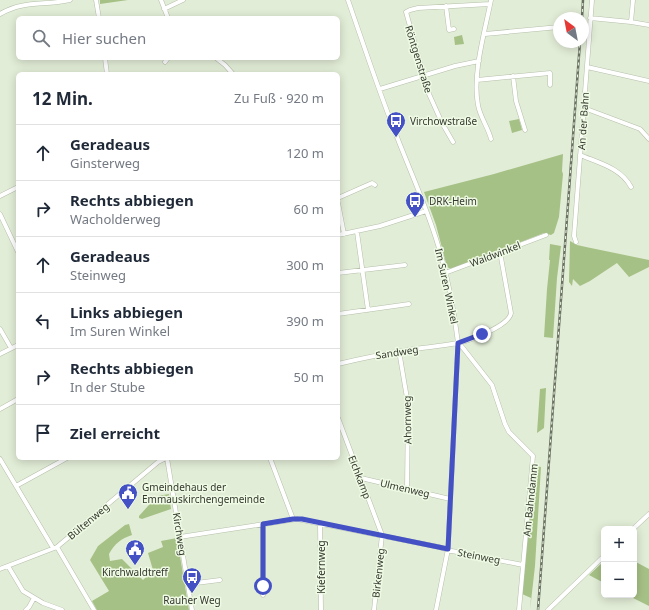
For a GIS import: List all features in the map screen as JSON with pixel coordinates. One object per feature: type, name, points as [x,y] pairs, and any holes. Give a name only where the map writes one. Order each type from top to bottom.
[{"type":"street","points":[[0,14],[10,6],[22,0],[70,0]]},
{"type":"street","points":[[96,0],[99,16]]},
{"type":"street","points":[[161,0],[167,16]]},
{"type":"street","points":[[164,9],[183,0]]},
{"type":"street","name":"Im Suren Winkel","points":[[348,0],[438,245],[452,304],[458,343],[448,549],[436,610]]},
{"type":"street","name":"An der Bahn","points":[[576,242],[574,236],[592,0]]},
{"type":"street","points":[[631,22],[633,0]]},
{"type":"street","points":[[490,2],[479,60],[477,80],[478,106],[491,139]]},
{"type":"street","name":"Röntgenstraße","points":[[453,142],[435,108],[423,75],[406,12],[418,8],[490,2]]},
{"type":"street","points":[[446,6],[449,30],[454,29]]},
{"type":"street","points":[[590,18],[649,24]]},
{"type":"street","points":[[485,34],[553,28]]},
{"type":"street","points":[[105,60],[108,72]]},
{"type":"street","points":[[219,60],[226,65],[231,72]]},
{"type":"street","points":[[380,89],[423,75],[479,60]]},
{"type":"street","points":[[587,66],[649,81]]},
{"type":"street","points":[[477,80],[550,73],[550,85]]},
{"type":"street","points":[[513,76],[516,101],[525,130]]},
{"type":"street","points":[[584,108],[640,130],[649,139]]},
{"type":"street","points":[[580,155],[616,170],[627,179],[631,187]]},
{"type":"street","points":[[340,197],[372,183],[375,185]]},
{"type":"street","points":[[0,196],[16,188]]},
{"type":"street","points":[[340,235],[357,232],[394,222],[426,211]]},
{"type":"street","points":[[340,213],[344,234]]},
{"type":"street","points":[[0,214],[16,248]]},
{"type":"street","points":[[357,232],[368,310]]},
{"type":"street","name":"Waldwinkel","points":[[445,273],[546,235]]},
{"type":"street","name":"Sandweg","points":[[340,364],[399,351],[458,343],[493,329],[508,319],[511,315],[500,252]]},
{"type":"street","points":[[340,273],[405,265]]},
{"type":"street","points":[[340,314],[409,304]]},
{"type":"street","points":[[0,329],[11,348]]},
{"type":"street","name":"Am Bahndamm","points":[[458,343],[492,385],[509,432],[533,456],[519,610]]},
{"type":"street","points":[[0,354],[16,346]]},
{"type":"street","name":"Ahornweg","points":[[399,351],[408,404],[407,489]]},
{"type":"street","points":[[0,409],[16,400]]},
{"type":"street","name":"Eichkamp","points":[[340,424],[382,536]]},
{"type":"street","points":[[0,459],[94,610]]},
{"type":"street","points":[[16,486],[63,460]]},
{"type":"street","name":"Bültenweg","points":[[0,569],[55,547],[162,460]]},
{"type":"street","name":"Kirchweg","points":[[166,460],[192,610]]},
{"type":"street","points":[[271,460],[293,519]]},
{"type":"street","name":"Ulmenweg","points":[[360,478],[450,500]]},
{"type":"street","points":[[636,526],[649,514]]},
{"type":"street","name":"Steinweg","points":[[180,537],[293,519],[302,519],[523,565]]},
{"type":"street","name":"Kiefernweg","points":[[320,523],[321,610]]},
{"type":"street","points":[[263,524],[263,595]]},
{"type":"street","name":"Birkenweg","points":[[374,610],[382,536]]},
{"type":"street","points":[[548,610],[601,559]]},
{"type":"street","points":[[8,566],[23,591],[34,598],[62,610]]},
{"type":"street","points":[[188,584],[220,580]]},
{"type":"street","points":[[26,610],[34,598]]},
{"type":"green space","points":[[100,0],[128,0],[100,4]]},
{"type":"green space","points":[[462,35],[464,44],[455,45],[454,37]]},
{"type":"green space","points":[[519,119],[522,130],[512,133],[509,121]]},
{"type":"green space","points":[[563,154],[563,174],[559,217],[554,233],[551,235],[544,233],[451,269],[447,267],[436,225],[424,192]]},
{"type":"green space","points":[[570,241],[577,245],[649,260],[649,267],[629,277],[617,263],[580,286],[573,279],[572,286],[569,282]]},
{"type":"green space","points":[[550,244],[561,246],[557,278],[553,338],[544,337]]},
{"type":"green space","points":[[546,388],[544,428],[537,433],[540,389]]},
{"type":"green space","points":[[535,466],[541,467],[535,566],[530,610],[531,598],[522,594]]},
{"type":"green space","points":[[169,494],[171,509],[142,519],[139,518],[139,516],[157,496]]},
{"type":"green space","points":[[129,524],[132,535],[116,544],[109,554],[110,561],[122,559],[143,580],[153,570],[148,553],[163,547],[161,541],[177,538],[189,610],[97,610],[92,601],[109,591],[90,560],[98,546],[125,525]]},
{"type":"green space","points":[[637,563],[649,569],[649,606],[633,598],[637,598]]},
{"type":"green space","points":[[601,564],[601,581],[589,575]]},
{"type":"railway","points":[[582,12],[583,0]]},
{"type":"railway","points":[[538,610],[580,48]]},
{"type":"place","name":"Virchowstraße","points":[[396,138]]},
{"type":"place","name":"DRK-Heim","points":[[415,218]]},
{"type":"place","name":"Gmeindehaus der Emmauskirchengemeinde","points":[[128,510]]},
{"type":"place","name":"Kirchwaldtreff","points":[[135,566]]},
{"type":"place","name":"Rauher Weg","points":[[192,594]]},
{"type":"route","points":[[263,586],[263,524],[302,519],[448,549],[458,343],[482,334]]}]
